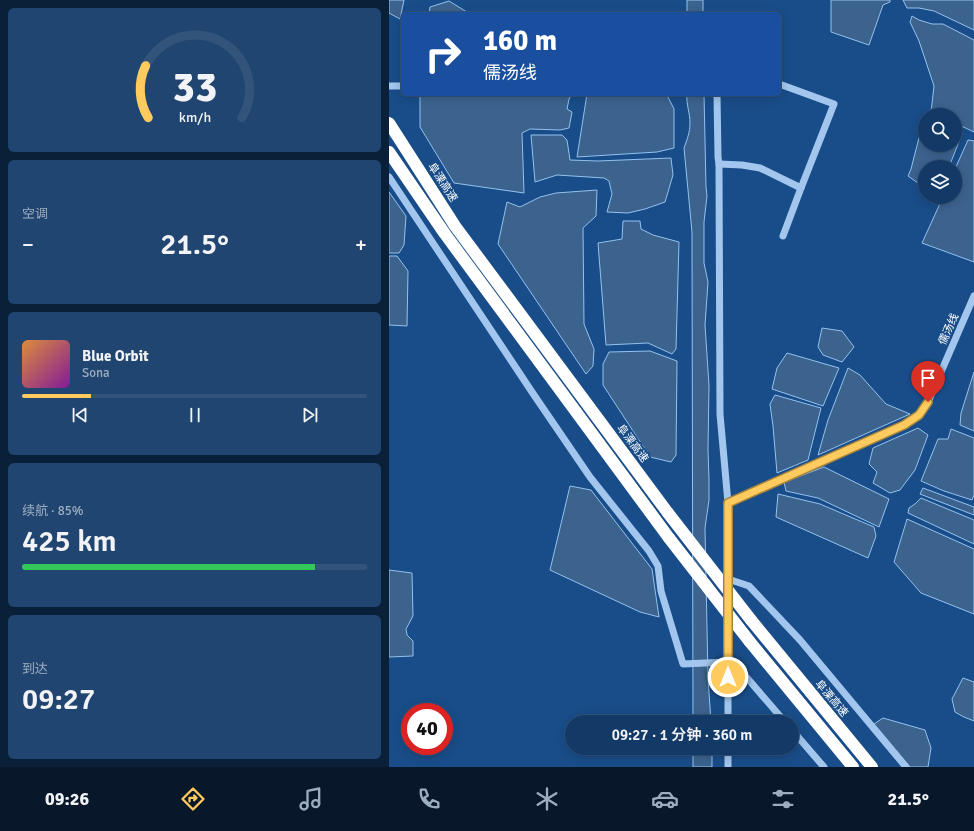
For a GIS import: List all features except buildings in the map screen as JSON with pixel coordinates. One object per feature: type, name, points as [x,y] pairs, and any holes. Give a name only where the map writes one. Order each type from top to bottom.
[{"type":"highway","name":"阜溧高速","points":[[389,123],[455,226],[668,513],[751,620],[872,767]]},
{"type":"highway","points":[[389,152],[445,234],[669,538],[750,642],[853,767]]},
{"type":"street","points":[[781,85],[834,104],[783,236]]},
{"type":"street","points":[[389,86],[401,86]]},
{"type":"street","points":[[717,96],[719,164],[720,414],[728,503],[728,715]]},
{"type":"street","points":[[719,164],[742,165],[760,168],[801,188]]},
{"type":"street","points":[[389,177],[590,478],[649,551],[658,566],[661,591],[683,664],[727,662],[736,665],[779,715]]},
{"type":"street","name":"儒汤线","points":[[728,503],[904,425],[919,415],[928,402],[974,296]]},
{"type":"street","points":[[728,579],[749,586],[800,640],[906,767]]},
{"type":"street","points":[[799,738],[824,767]]},
{"type":"street","points":[[728,755],[728,767]]},
{"type":"water","points":[[389,0],[404,0],[400,19],[389,13]]},
{"type":"water","points":[[687,0],[703,0],[703,12],[687,12]]},
{"type":"water","points":[[831,0],[890,0],[890,2],[883,5],[869,45],[831,32]]},
{"type":"water","points":[[903,0],[974,0],[974,30],[934,11],[919,8],[907,8]]},
{"type":"water","points":[[449,1],[467,12],[429,12],[430,7]]},
{"type":"water","points":[[912,16],[932,24],[943,24],[974,40],[974,132],[962,126],[962,108],[931,108],[934,86],[919,41],[910,22]]},
{"type":"water","points":[[420,96],[571,96],[567,109],[572,112],[569,128],[560,130],[530,129],[522,133],[524,193],[454,183],[420,127]]},
{"type":"water","points":[[587,96],[668,96],[674,109],[674,148],[657,152],[577,157]]},
{"type":"water","points":[[687,96],[704,96],[707,196],[704,222],[704,263],[708,282],[705,325],[709,385],[709,500],[705,528],[708,678],[711,715],[693,715],[692,232],[684,148],[688,136],[690,119]]},
{"type":"water","points":[[531,135],[562,135],[567,140],[570,160],[598,161],[671,158],[673,175],[665,202],[628,213],[607,212],[612,194],[609,181],[604,178],[557,175],[535,182]]},
{"type":"water","points":[[968,140],[974,141],[974,262],[922,243],[940,204],[962,204],[962,160],[959,160]]},
{"type":"water","points":[[918,142],[918,152],[955,152],[952,160],[918,160],[918,183],[908,176]]},
{"type":"water","points":[[597,190],[596,216],[583,228],[584,324],[594,349],[593,366],[586,374],[498,244],[507,202],[520,207],[540,197],[556,193]]},
{"type":"water","points":[[389,192],[406,216],[404,245],[399,253],[389,253]]},
{"type":"water","points":[[623,221],[640,221],[641,229],[653,235],[679,242],[676,349],[672,354],[648,343],[606,345],[598,243],[622,239]]},
{"type":"water","points":[[389,256],[397,256],[408,271],[407,326],[389,325]]},
{"type":"water","points":[[822,328],[842,331],[854,347],[842,362],[823,355],[818,347]]},
{"type":"water","points":[[650,351],[677,361],[676,455],[671,462],[650,457],[603,385],[603,364],[609,352]]},
{"type":"water","points":[[787,353],[839,368],[823,406],[772,389],[777,368]]},
{"type":"water","points":[[848,368],[860,375],[886,404],[910,414],[818,455],[828,420]]},
{"type":"water","points":[[974,372],[974,431],[960,425],[961,413]]},
{"type":"water","points":[[775,395],[821,408],[808,460],[777,473],[770,404]]},
{"type":"water","points":[[918,428],[928,435],[915,470],[900,490],[890,493],[873,483],[877,472],[869,464],[873,448]]},
{"type":"water","points":[[951,429],[974,438],[974,495],[972,500],[944,491],[921,481],[938,439],[948,439]]},
{"type":"water","points":[[824,467],[889,499],[879,527],[818,498],[786,491],[784,482]]},
{"type":"water","points":[[570,486],[591,490],[652,569],[659,617],[640,612],[550,570]]},
{"type":"water","points":[[923,488],[974,507],[974,515],[920,494]]},
{"type":"water","points":[[778,494],[820,504],[874,527],[876,536],[868,558],[776,517]]},
{"type":"water","points":[[921,498],[974,520],[974,544],[908,513],[909,508]]},
{"type":"water","points":[[907,519],[974,549],[974,614],[921,593],[894,562]]},
{"type":"water","points":[[389,570],[412,573],[413,616],[406,629],[407,635],[413,641],[413,656],[389,657]]},
{"type":"water","points":[[963,678],[974,682],[974,721],[955,712],[952,699]]},
{"type":"water","points":[[883,718],[925,730],[931,748],[928,767],[910,767],[874,724]]},
{"type":"water","points":[[693,755],[712,755],[712,767],[693,767]]},
{"type":"route","points":[[728,677],[728,503],[904,425],[919,415],[928,402]]}]
